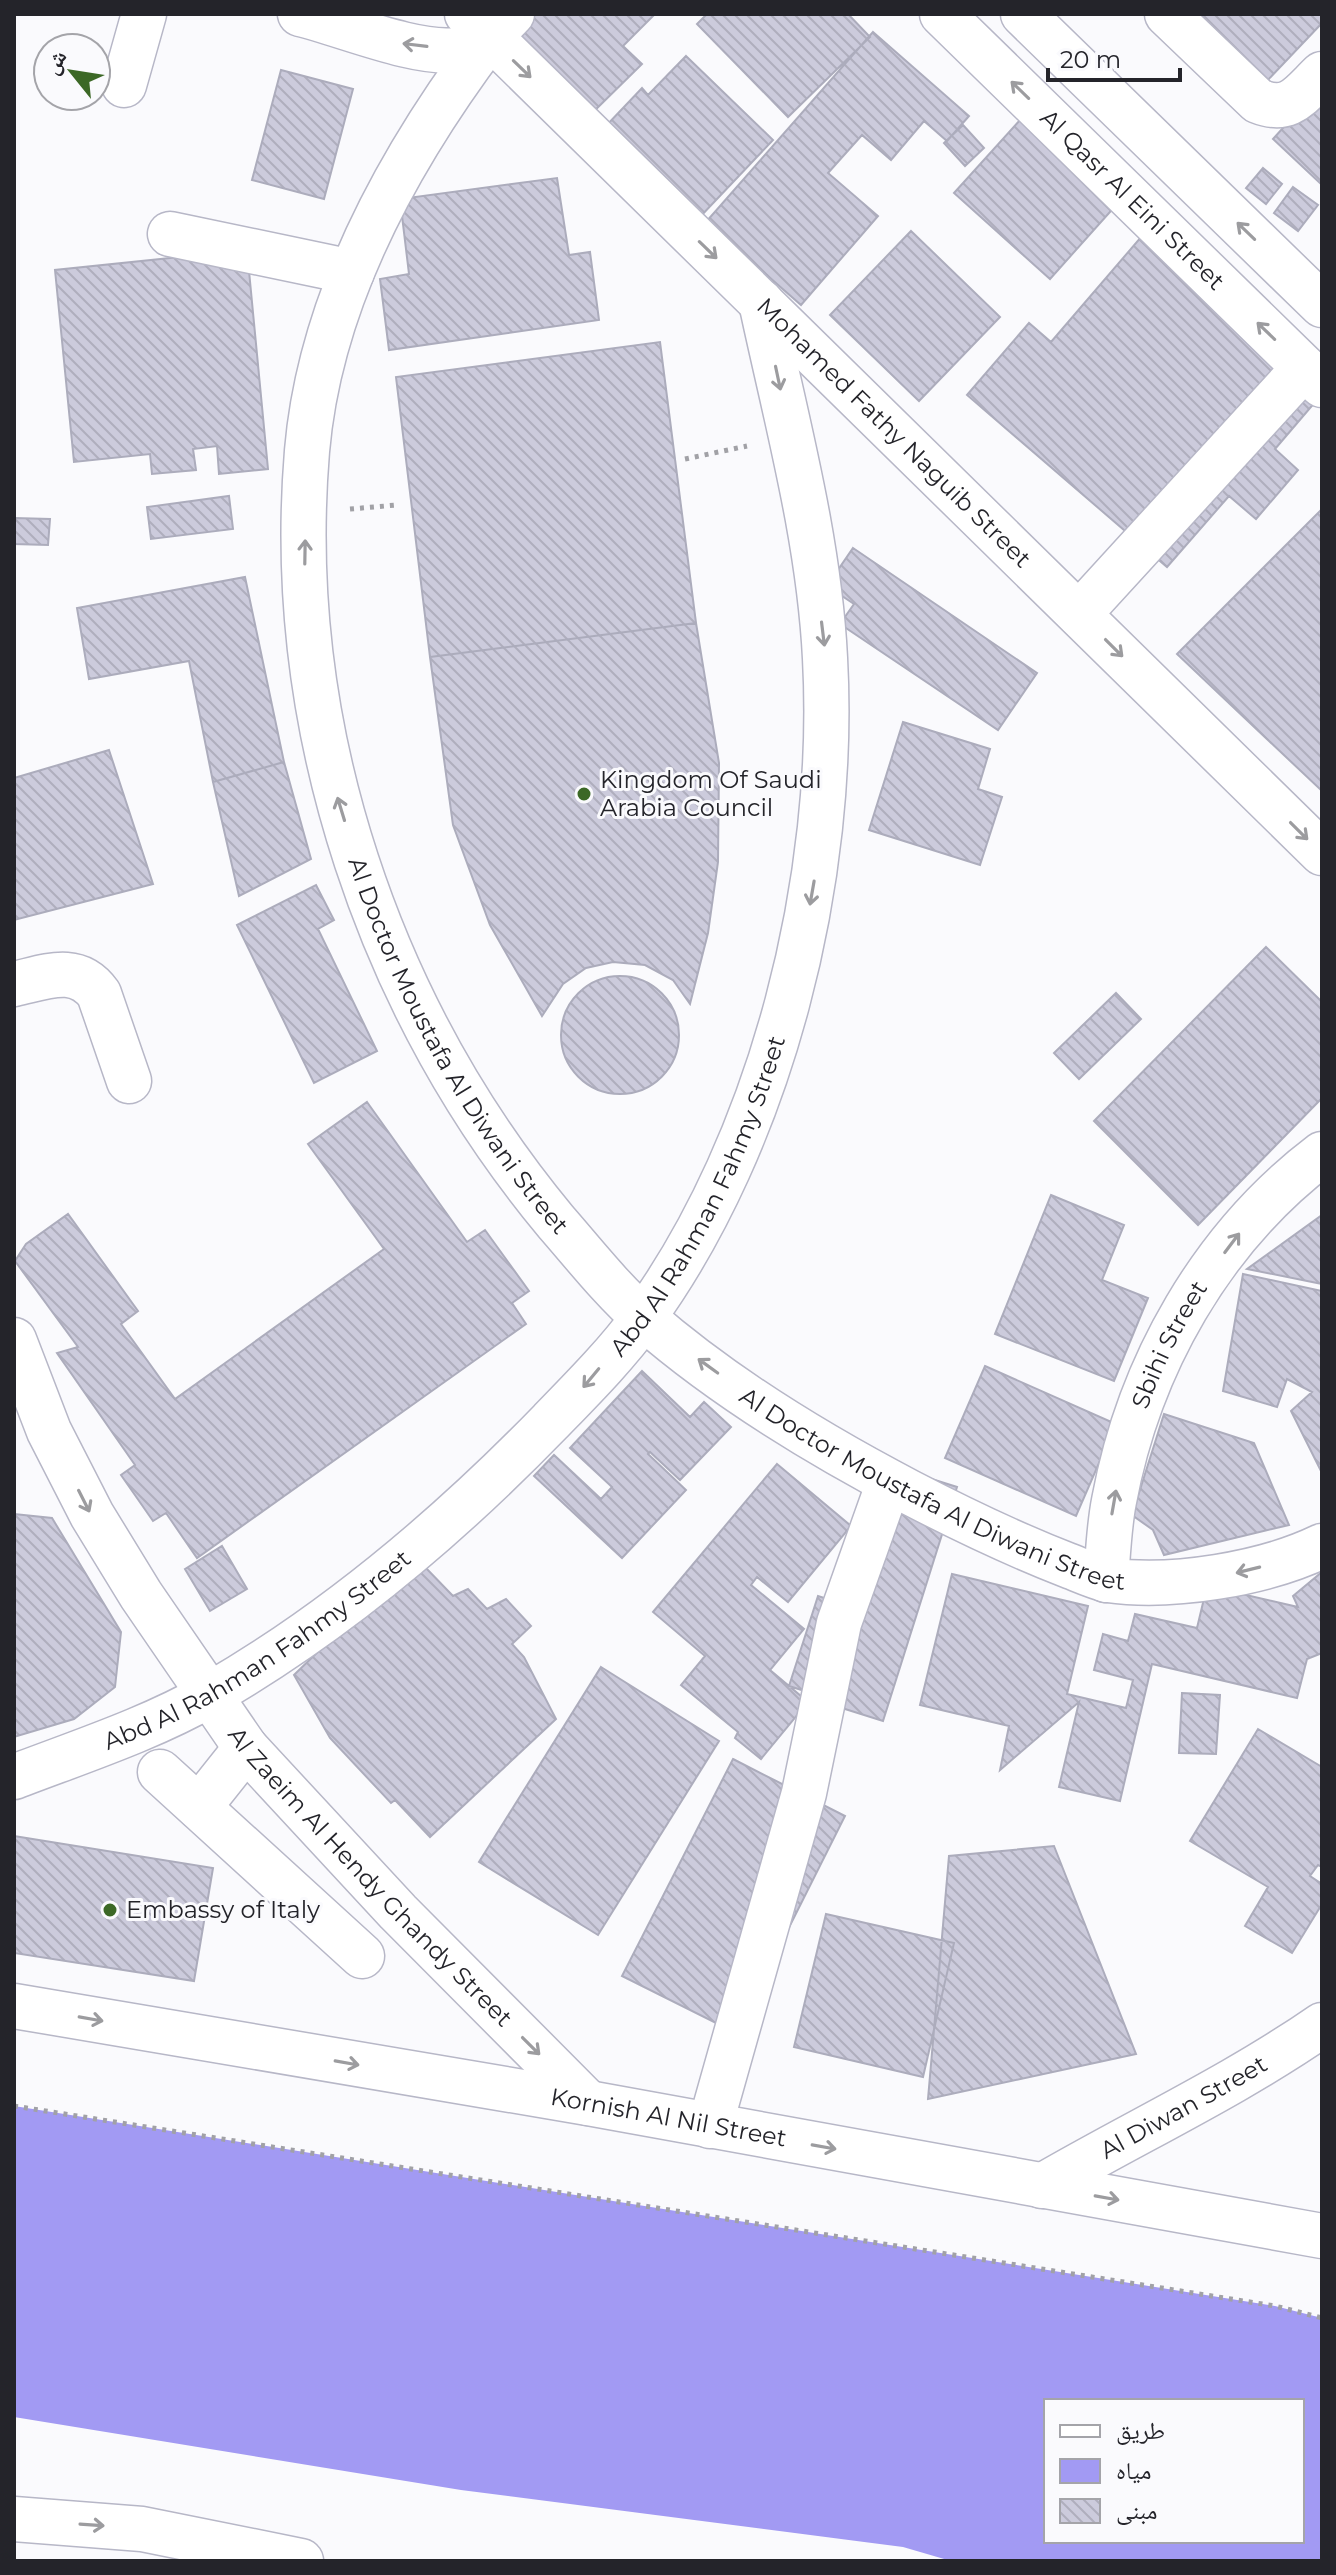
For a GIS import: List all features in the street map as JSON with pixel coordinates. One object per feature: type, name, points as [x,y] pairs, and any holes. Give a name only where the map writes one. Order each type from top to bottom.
[{"type":"main road","points":[[124,85],[144,14]]},
{"type":"main road","points":[[300,14],[400,44],[457,50],[490,22]]},
{"type":"main road","name":"Al Qasr Al Eini Street","points":[[942,14],[1313,377]]},
{"type":"main road","points":[[1023,14],[1322,305]]},
{"type":"main road","points":[[1167,14],[1258,101],[1274,108],[1286,106],[1322,74]]},
{"type":"main road","name":"Al Doctor Moustafa Al Diwani Street","points":[[490,22],[389,189],[352,272],[325,359],[307,448],[304,563],[314,677],[335,790],[374,913],[413,1005],[469,1105],[536,1198],[643,1317],[782,1419],[889,1482],[1024,1548],[1106,1580],[1175,1581],[1243,1572],[1322,1546]]},
{"type":"main road","name":"Mohamed Fathy Naguib Street","points":[[490,22],[761,302],[1322,853]]},
{"type":"main road","points":[[170,234],[352,272]]},
{"type":"main road","name":"Abd Al Rahman Fahmy Street","points":[[14,1777],[103,1743],[208,1696],[367,1587],[442,1525],[513,1460],[580,1391],[643,1317],[703,1218],[752,1112],[789,1002],[814,889],[825,773],[825,657],[812,542],[761,302]]},
{"type":"main road","points":[[1079,614],[1313,377]]},
{"type":"main road","points":[[14,984],[64,973],[90,982],[99,994],[129,1081]]},
{"type":"main road","name":"Sbihi Street","points":[[1106,1580],[1113,1503],[1131,1428],[1159,1355],[1197,1289],[1243,1227],[1322,1154]]},
{"type":"main road","name":"Al Zaeim Al Hendy Ghandy Street","points":[[14,1340],[31,1422],[208,1696],[246,1748],[398,1912],[588,2103]]},
{"type":"main road","points":[[710,2126],[804,1793],[839,1623],[889,1482]]},
{"type":"main road","points":[[199,1807],[246,1748]]},
{"type":"main road","points":[[160,1772],[362,1956]]},
{"type":"main road","name":"Kornish Al Nil Street","points":[[14,2006],[588,2103],[1322,2236]]},
{"type":"main road","name":"Al Diwan Street","points":[[1042,2186],[1190,2102],[1260,2068],[1322,2025]]},
{"type":"main road","points":[[14,2519],[142,2529],[301,2561]]},
{"type":"path","points":[[685,459],[790,437]]},
{"type":"path","points":[[14,2106],[1275,2306],[1322,2318]]},
{"type":"water","points":[[14,2106],[1275,2306],[1322,2318],[1322,2561],[951,2561],[903,2547],[461,2490],[14,2417]]},
{"type":"building","points":[[534,14],[655,14],[623,46],[642,64],[585,120],[507,42]]},
{"type":"building","points":[[707,14],[848,14],[870,37],[788,117],[697,24]]},
{"type":"building","points":[[1154,14],[1322,14],[1322,23],[1247,102]]},
{"type":"building","points":[[873,32],[969,116],[947,141],[924,121],[891,160],[862,135],[828,173],[878,216],[801,305],[706,222]]},
{"type":"building","points":[[686,56],[773,140],[698,219],[604,128],[642,88],[648,95]]},
{"type":"building","points":[[281,70],[353,89],[324,199],[252,180]]},
{"type":"building","points":[[1320,87],[1322,89],[1322,185],[1273,139]]},
{"type":"building","points":[[1031,108],[1126,194],[1050,279],[954,193]]},
{"type":"building","points":[[963,125],[984,148],[965,166],[944,143]]},
{"type":"building","points":[[1263,168],[1282,184],[1266,204],[1246,188]]},
{"type":"building","points":[[557,178],[569,255],[590,252],[599,320],[389,350],[380,279],[409,274],[400,199]]},
{"type":"building","points":[[1293,187],[1318,205],[1298,231],[1274,213]]},
{"type":"building","points":[[1160,215],[1322,394],[1275,449],[1298,470],[1256,519],[1229,496],[1167,567],[967,395],[1029,323],[1051,342]]},
{"type":"building","points":[[911,231],[1000,317],[919,401],[830,315]]},
{"type":"building","points":[[247,250],[268,469],[219,474],[217,446],[193,449],[196,470],[152,474],[150,454],[74,462],[55,270]]},
{"type":"building","points":[[660,342],[696,623],[430,657],[396,377]]},
{"type":"building","points":[[229,496],[233,529],[151,539],[147,507]]},
{"type":"building","points":[[1322,509],[1322,791],[1177,654]]},
{"type":"building","points":[[14,518],[50,519],[48,545],[14,544]]},
{"type":"building","points":[[853,548],[1037,673],[998,730],[840,624],[854,604],[827,586]]},
{"type":"building","points":[[245,577],[284,762],[213,782],[189,661],[89,679],[77,608]]},
{"type":"building","name":"Kingdom Of Saudi Arabia Council","points":[[696,623],[719,763],[718,862],[708,933],[690,1004],[673,980],[645,965],[613,962],[586,968],[563,984],[542,1016],[490,925],[453,825],[430,657]]},
{"type":"building","points":[[903,722],[990,749],[978,789],[1002,797],[980,865],[869,830]]},
{"type":"building","points":[[109,750],[153,884],[14,920],[14,778]]},
{"type":"building","points":[[284,762],[311,859],[239,896],[213,782]]},
{"type":"building","points":[[316,885],[334,920],[318,929],[377,1051],[314,1083],[237,925]]},
{"type":"building","points":[[1266,947],[1322,1002],[1322,1098],[1198,1225],[1094,1121]]},
{"type":"building","points":[[620,976],[643,981],[662,993],[674,1012],[679,1035],[674,1058],[662,1077],[643,1089],[620,1094],[597,1089],[578,1077],[566,1058],[561,1035],[566,1012],[578,993],[597,981]]},
{"type":"building","points":[[1116,993],[1141,1019],[1079,1079],[1054,1053]]},
{"type":"building","points":[[367,1102],[467,1242],[485,1230],[529,1291],[512,1303],[526,1324],[197,1558],[166,1513],[153,1521],[121,1475],[135,1465],[57,1353],[78,1347],[15,1261],[26,1244],[68,1214],[138,1311],[121,1324],[175,1399],[384,1249],[308,1144]]},
{"type":"building","points":[[1051,1195],[1124,1225],[1102,1280],[1148,1298],[1114,1381],[995,1334]]},
{"type":"building","points":[[1322,1215],[1322,1284],[1247,1269]]},
{"type":"building","points":[[1243,1274],[1322,1291],[1322,1473],[1291,1411],[1312,1392],[1287,1379],[1277,1407],[1223,1391]]},
{"type":"building","points":[[985,1366],[1116,1424],[1076,1516],[945,1458]]},
{"type":"building","points":[[642,1371],[690,1417],[704,1402],[731,1427],[680,1480],[650,1452],[648,1454],[686,1490],[622,1558],[534,1476],[554,1455],[601,1499],[612,1487],[570,1448]]},
{"type":"building","points":[[1164,1414],[1254,1443],[1289,1525],[1164,1555],[1153,1530],[1132,1515]]},
{"type":"building","points":[[777,1464],[851,1526],[788,1602],[757,1577],[751,1585],[804,1629],[770,1670],[808,1702],[761,1759],[735,1738],[738,1732],[681,1685],[705,1656],[653,1612]]},
{"type":"building","points":[[887,1465],[957,1487],[883,1721],[826,1703],[827,1698],[789,1686],[818,1596],[843,1604]]},
{"type":"building","points":[[14,1514],[52,1518],[121,1632],[115,1687],[74,1719],[14,1737]]},
{"type":"building","points":[[222,1546],[247,1589],[210,1611],[185,1569]]},
{"type":"building","points":[[424,1566],[453,1596],[468,1589],[487,1609],[506,1599],[531,1626],[512,1644],[524,1657],[556,1719],[430,1837],[395,1800],[391,1803],[330,1738],[294,1675],[328,1642]]},
{"type":"building","points":[[1322,1572],[1322,1653],[1307,1659],[1297,1698],[1152,1664],[1120,1801],[1059,1787],[1079,1702],[1000,1770],[1009,1726],[920,1705],[952,1574],[1088,1606],[1067,1694],[1126,1708],[1133,1680],[1094,1670],[1103,1634],[1128,1641],[1135,1614],[1197,1628],[1207,1586],[1298,1607],[1293,1596]]},
{"type":"building","points":[[601,1667],[719,1741],[598,1935],[479,1862]]},
{"type":"building","points":[[1182,1693],[1220,1695],[1216,1754],[1179,1753]]},
{"type":"building","points":[[1258,1729],[1322,1767],[1322,1867],[1318,1865],[1310,1876],[1322,1884],[1322,1904],[1292,1953],[1245,1926],[1268,1887],[1190,1841]]},
{"type":"building","points":[[733,1759],[845,1816],[736,2033],[622,1976]]},
{"type":"building","name":"Embassy of Italy","points":[[14,1836],[213,1868],[194,1981],[14,1953]]},
{"type":"building","points":[[1054,1846],[1136,2054],[928,2099],[949,1856]]},
{"type":"building","points":[[826,1914],[954,1943],[923,2077],[794,2047]]},
{"type":"place","name":"Kingdom Of Saudi Arabia Council","points":[[584,794]]},
{"type":"place","name":"Embassy of Italy","points":[[110,1910]]}]
